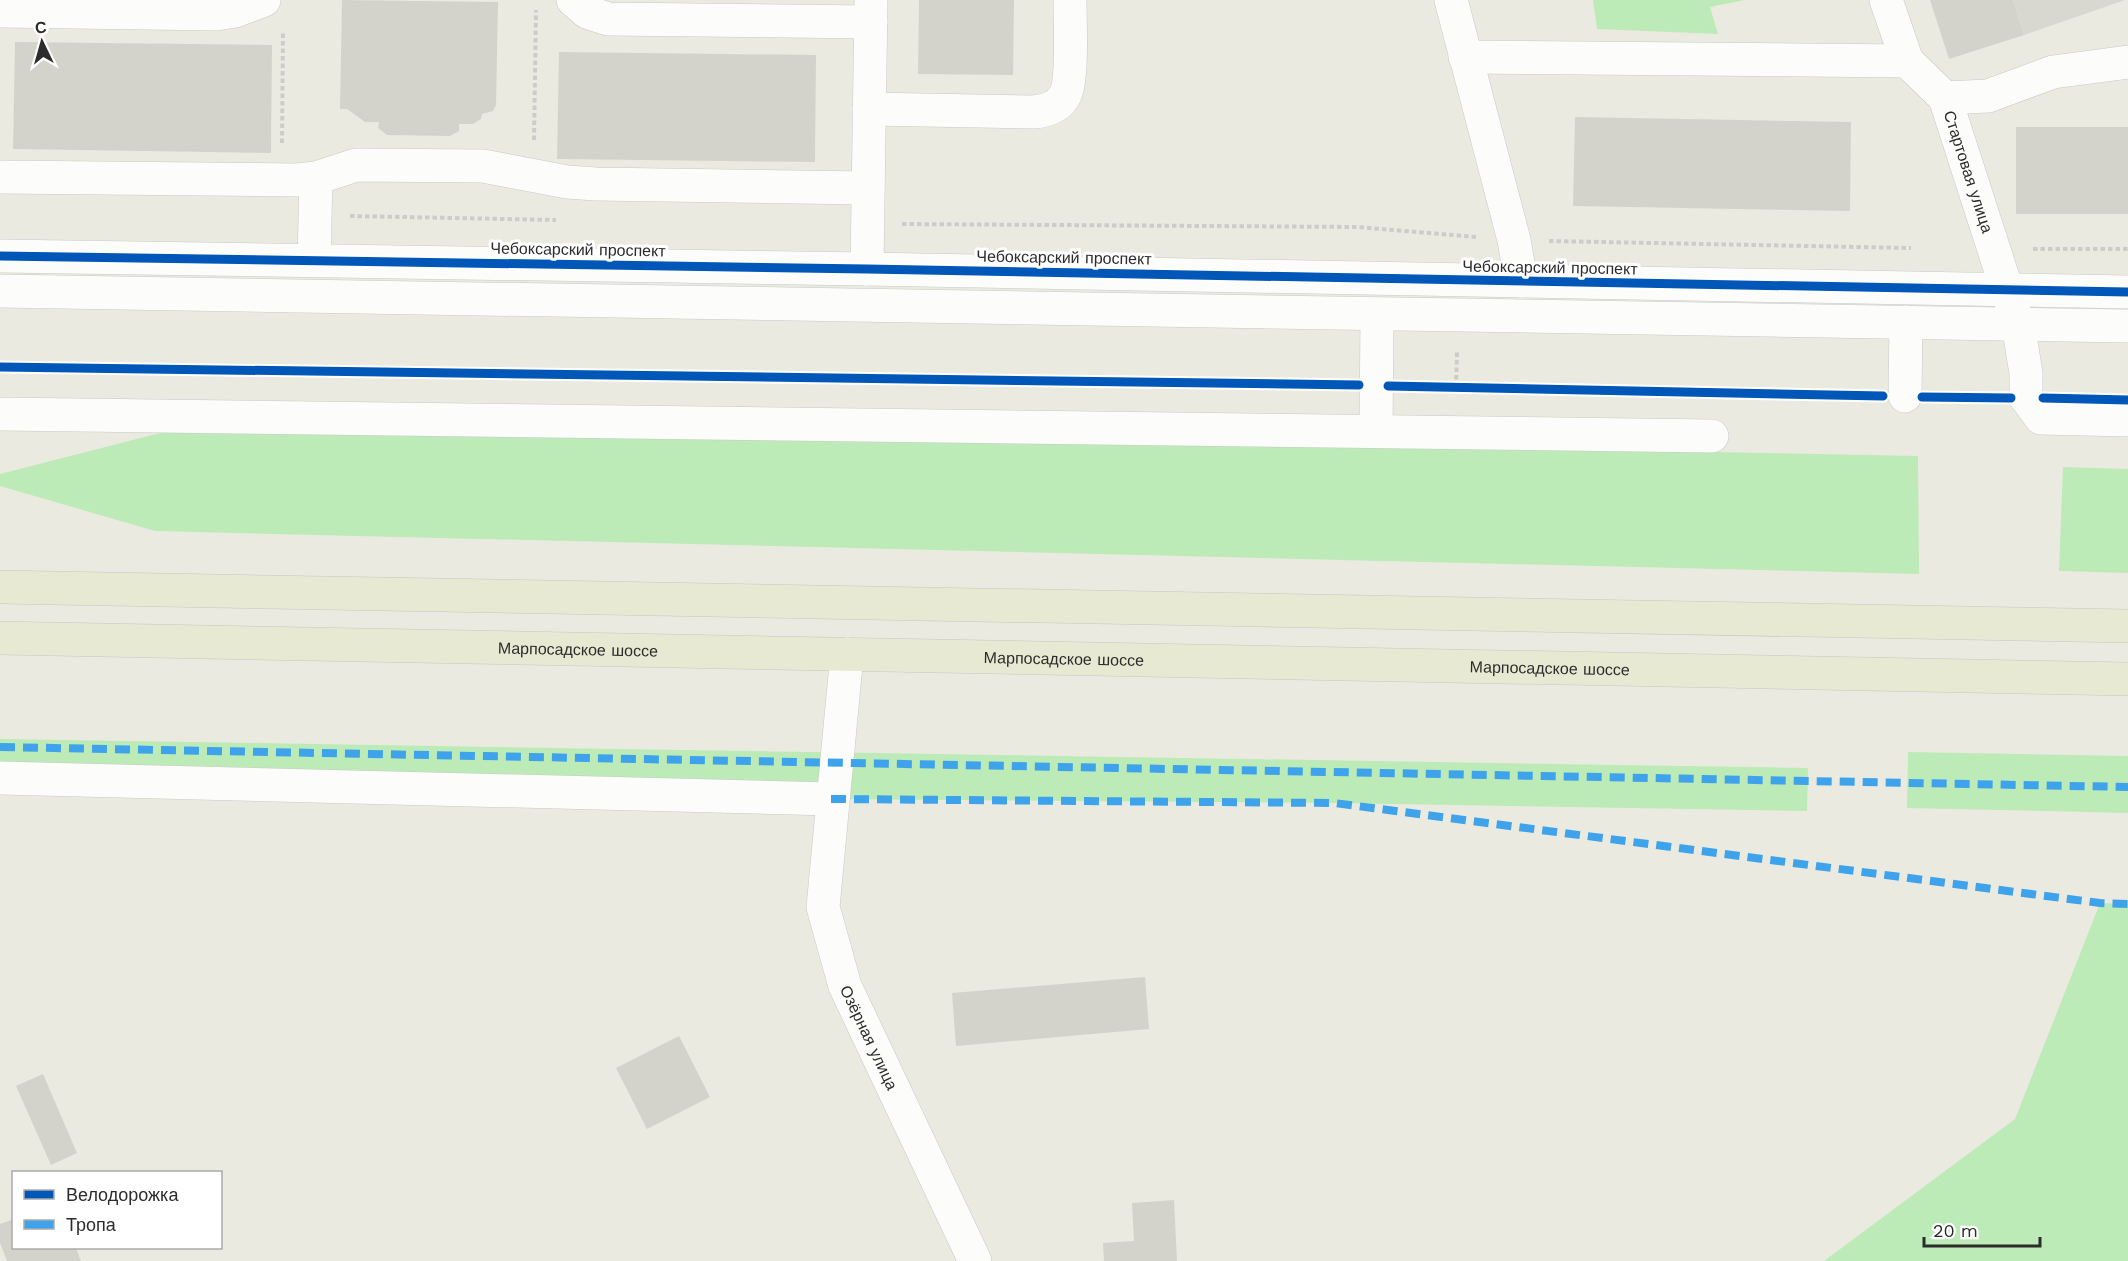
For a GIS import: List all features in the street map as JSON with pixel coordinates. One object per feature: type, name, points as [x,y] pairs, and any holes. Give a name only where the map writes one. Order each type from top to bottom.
[{"type":"main road","points":[[0,587],[2128,626]]},
{"type":"main road","name":"Марпосадское шоссе","points":[[0,638],[2128,679]]},
{"type":"street","points":[[573,0],[587,12],[608,19],[871,11],[867,269]]},
{"type":"street","points":[[869,109],[1033,112],[1053,107],[1060,102],[1069,87],[1070,0]]},
{"type":"street","points":[[1451,0],[1514,240],[1521,281]]},
{"type":"street","name":"Стартовая улица","points":[[1886,0],[1907,61],[1945,98],[2005,290],[2018,324],[2026,374],[2026,398],[2041,418],[2128,420]]},
{"type":"street","points":[[0,11],[217,14],[235,11],[273,11]]},
{"type":"street","points":[[1465,57],[1907,61]]},
{"type":"street","points":[[1945,98],[1988,96],[2053,72],[2128,62]]},
{"type":"street","points":[[0,177],[281,180],[316,178],[348,166],[366,164],[483,166],[567,182],[596,184],[868,188]]},
{"type":"street","points":[[314,260],[316,178]]},
{"type":"street","name":"Чебоксарский проспект","points":[[0,256],[2128,292]]},
{"type":"street","points":[[0,291],[1377,316],[1906,321],[2128,326]]},
{"type":"street","points":[[1376,431],[1377,316]]},
{"type":"street","points":[[1906,321],[1919,397]]},
{"type":"street","points":[[0,414],[1712,436]]},
{"type":"street","name":"Озёрная улица","points":[[846,654],[823,907],[845,986],[975,1261]]},
{"type":"street","points":[[0,778],[831,800]]},
{"type":"path","points":[[534,175],[536,0]]},
{"type":"path","points":[[273,11],[281,180]]},
{"type":"path","points":[[892,224],[1358,227],[1486,238]]},
{"type":"path","points":[[1544,241],[1915,249]]},
{"type":"path","points":[[2025,248],[2128,249]]},
{"type":"path","points":[[1456,387],[1457,346]]},
{"type":"path","points":[[0,367],[1347,385]]},
{"type":"path","points":[[1411,386],[1871,395]]},
{"type":"path","points":[[1919,397],[2000,398]]},
{"type":"green space","points":[[1593,0],[1745,0],[1710,7],[1718,34],[1597,29]]},
{"type":"green space","points":[[203,422],[1918,456],[1919,574],[155,531],[0,486],[0,474]]},
{"type":"green space","points":[[2063,467],[2128,469],[2128,573],[2059,571]]},
{"type":"green space","points":[[0,739],[1808,768],[1807,811],[1334,803],[831,799],[0,778]]},
{"type":"green space","points":[[1908,752],[2128,756],[2128,813],[1907,808]]},
{"type":"green space","points":[[2100,903],[2128,904],[2128,1261],[1824,1261],[2015,1119]]},
{"type":"shaded area","points":[[2013,0],[2125,0],[2024,35]]},
{"type":"building","points":[[342,0],[498,2],[496,105],[493,111],[482,114],[481,119],[473,124],[459,124],[459,131],[450,136],[387,135],[378,128],[379,122],[365,122],[347,109],[340,109]]},
{"type":"building","points":[[919,0],[1014,0],[1013,75],[918,74]]},
{"type":"building","points":[[1930,0],[2013,0],[2024,35],[1949,59]]},
{"type":"building","points":[[15,42],[272,45],[271,153],[13,149]]},
{"type":"building","points":[[559,52],[816,55],[815,162],[557,159]]},
{"type":"building","points":[[1575,117],[1851,122],[1850,211],[1573,206]]},
{"type":"building","points":[[2016,127],[2128,127],[2128,214],[2016,214]]},
{"type":"building","points":[[1145,977],[1149,1029],[956,1046],[952,993]]},
{"type":"building","points":[[679,1036],[710,1097],[647,1129],[616,1068]]},
{"type":"building","points":[[43,1074],[77,1153],[51,1165],[16,1086]]},
{"type":"building","points":[[1174,1200],[1177,1261],[1104,1261],[1103,1243],[1134,1241],[1132,1203]]},
{"type":"building","points":[[12,1220],[12,1249],[76,1249],[81,1261],[7,1261],[0,1243],[0,1224]]},
{"type":"marked path","points":[[0,747],[2128,787]]},
{"type":"marked path","points":[[831,799],[1334,803],[2100,903],[2128,904]]},
{"type":"cycle path","points":[[0,256],[2128,292]]},
{"type":"cycle path","points":[[0,367],[1359,385]]},
{"type":"cycle path","points":[[1388,386],[1883,396]]},
{"type":"cycle path","points":[[1922,397],[2011,398]]},
{"type":"cycle path","points":[[2043,398],[2128,400]]}]
